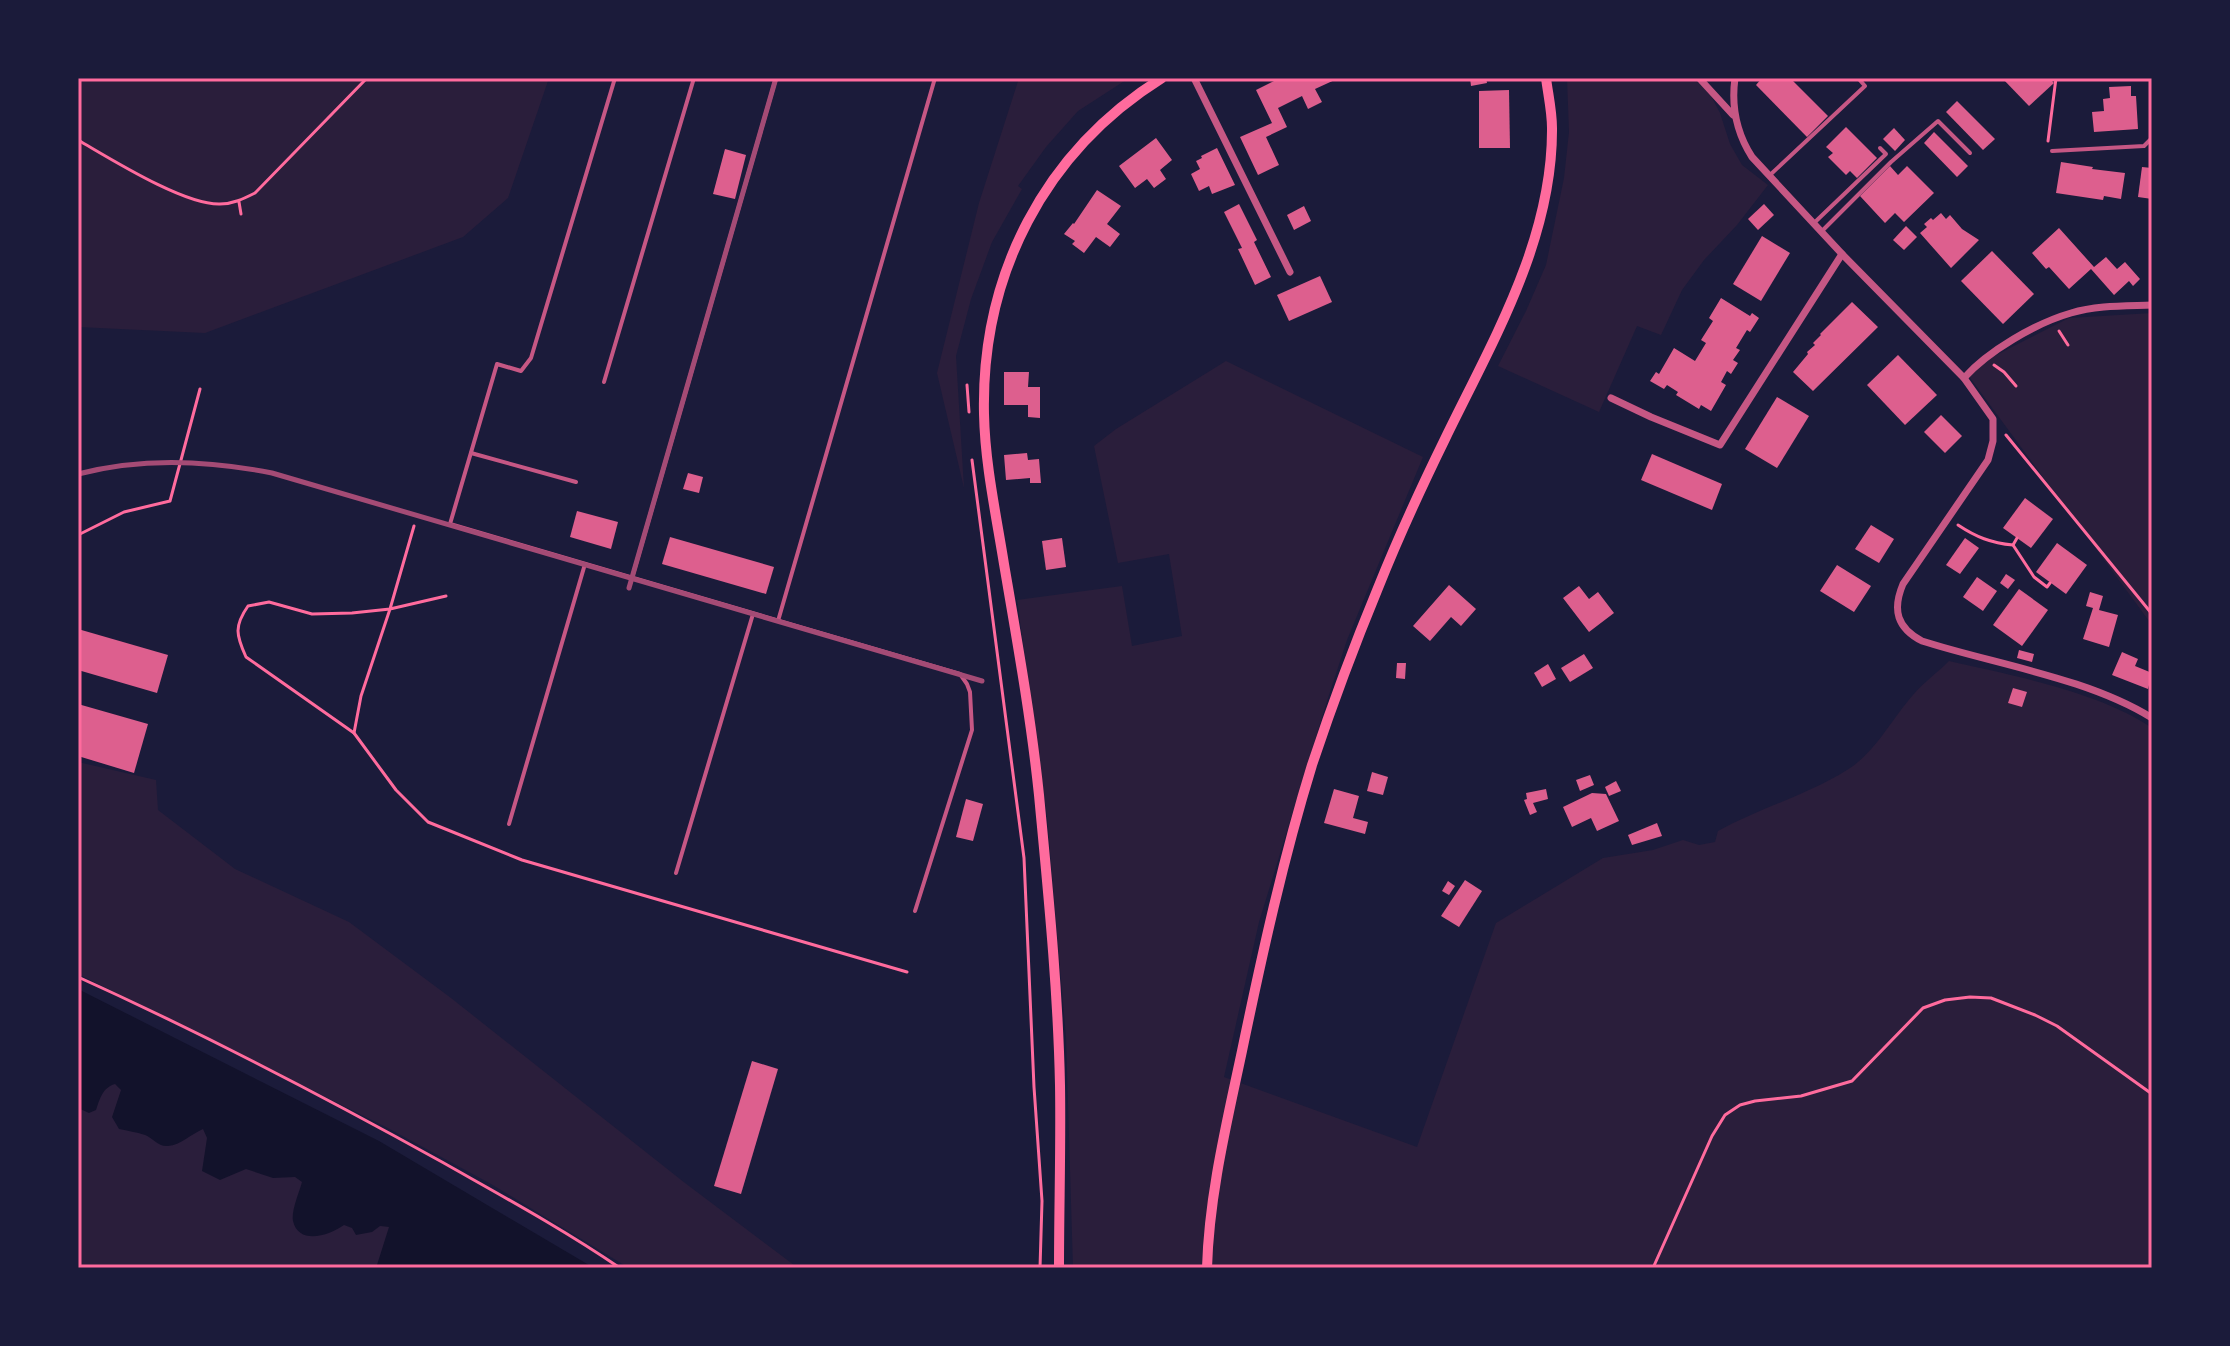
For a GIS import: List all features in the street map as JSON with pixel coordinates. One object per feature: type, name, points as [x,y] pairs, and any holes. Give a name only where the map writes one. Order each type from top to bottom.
[{"type":"main road","points":[[1059,1268],[1060,1083],[1039,793],[988,469],[984,413],[987,352],[998,295],[1011,256],[1040,199],[1092,133],[1162,78]]},
{"type":"main road","points":[[1207,1268],[1212,1208],[1237,1075],[1264,944],[1301,802],[1330,714],[1390,558],[1523,274],[1548,183],[1552,127],[1546,78]]},
{"type":"street","points":[[1194,78],[1290,272]]},
{"type":"street","points":[[1699,78],[1735,117]]},
{"type":"street","points":[[1735,78],[1735,117],[1746,148],[1842,254],[1964,378],[1993,419],[1993,441],[1988,460],[1900,592],[1899,618],[1909,634],[1946,649],[2106,695],[2152,718]]},
{"type":"street","points":[[1611,398],[1720,445],[1842,254]]},
{"type":"street","points":[[1964,378],[1984,358],[2023,334],[2070,313],[2094,308],[2152,305]]},
{"type":"lane","points":[[615,78],[531,358],[521,371],[497,364],[450,524],[960,674],[967,684],[971,701],[972,730],[915,911]]},
{"type":"lane","points":[[604,382],[694,78]]},
{"type":"lane","points":[[632,578],[776,78]]},
{"type":"lane","points":[[778,621],[935,78]]},
{"type":"lane","points":[[1769,176],[1865,86],[1858,78]]},
{"type":"lane","points":[[1822,231],[1891,162],[1938,121],[1970,153]]},
{"type":"lane","points":[[2052,151],[2144,146],[2152,138]]},
{"type":"lane","points":[[1814,223],[1886,154],[1880,148]]},
{"type":"lane","points":[[471,453],[576,482]]},
{"type":"lane","points":[[509,824],[585,564]]},
{"type":"lane","points":[[676,873],[753,614]]},
{"type":"path","points":[[78,140],[145,178],[198,200],[218,204],[239,201],[255,193],[367,78]]},
{"type":"path","points":[[2048,140],[2056,78]]},
{"type":"path","points":[[239,201],[241,214]]},
{"type":"path","points":[[2052,321],[2068,345]]},
{"type":"path","points":[[1984,358],[2004,372],[2016,386]]},
{"type":"path","points":[[967,385],[969,413]]},
{"type":"path","points":[[78,535],[124,512],[170,501],[200,389]]},
{"type":"path","points":[[1993,419],[2152,614]]},
{"type":"path","points":[[972,455],[1024,858],[1042,1201],[1040,1268]]},
{"type":"path","points":[[1948,518],[1976,538],[2013,545]]},
{"type":"path","points":[[354,733],[361,696],[414,526]]},
{"type":"path","points":[[2013,545],[2017,538]]},
{"type":"path","points":[[2013,545],[2034,577],[2047,587],[2050,583]]},
{"type":"path","points":[[446,596],[390,609],[352,613],[312,614],[269,602],[248,606],[238,621],[238,640],[246,657],[354,733],[396,790],[428,822],[522,860],[907,972]]},
{"type":"path","points":[[78,977],[369,1121],[526,1210],[620,1268]]},
{"type":"path","points":[[1653,1268],[1712,1136],[1725,1115],[1740,1105],[1801,1096],[1852,1081],[1923,1008],[1945,1000],[1991,998],[2035,1015],[2057,1026],[2152,1094]]},
{"type":"shaded area","points":[[78,78],[549,78],[508,198],[463,237],[205,333],[78,327]]},
{"type":"shaded area","points":[[1019,78],[1129,78],[1078,111],[1046,147],[1018,186],[1022,189],[992,242],[971,299],[956,356],[964,488],[937,373],[979,203]]},
{"type":"shaded area","points":[[1567,78],[1694,78],[1710,94],[1742,165],[1768,185],[1682,290],[1661,335],[1637,326],[1599,412],[1498,366],[1546,265],[1564,178],[1569,132]]},
{"type":"shaded area","points":[[2152,313],[2152,625],[1965,371],[2069,318]]},
{"type":"shaded area","points":[[1226,361],[1423,457],[1347,640],[1328,698],[1259,922],[1224,1077],[1417,1147],[1496,923],[1603,858],[1653,850],[1683,840],[1699,845],[1715,842],[1718,831],[1832,779],[1866,755],[1913,695],[1949,661],[2081,695],[2131,715],[2152,728],[2152,1268],[1073,1268],[1066,1037],[1047,817],[1017,600],[1122,586],[1132,646],[1182,636],[1169,554],[1118,563],[1094,446]]},
{"type":"shaded area","points":[[78,762],[156,780],[158,810],[235,869],[349,922],[798,1268],[629,1268],[491,1184],[386,1127],[78,974]]},
{"type":"shaded area","points":[[78,989],[379,1141],[594,1268],[376,1268],[389,1227],[380,1226],[372,1232],[356,1235],[352,1228],[344,1225],[323,1235],[302,1234],[293,1221],[302,1182],[295,1177],[273,1178],[246,1169],[220,1180],[202,1171],[207,1138],[203,1129],[177,1144],[164,1146],[145,1135],[119,1129],[112,1117],[121,1090],[115,1084],[104,1091],[96,1110],[89,1113],[78,1108]]},
{"type":"shaded area","points":[[78,1052],[494,1268],[78,1268]]},
{"type":"building","points":[[1280,78],[1339,78],[1315,89],[1322,102],[1308,109],[1302,96],[1278,108],[1287,127],[1266,137],[1279,165],[1258,175],[1240,137],[1272,123],[1256,90]]},
{"type":"building","points":[[1470,78],[1486,78],[1487,83],[1471,86]]},
{"type":"building","points":[[1762,78],[1790,78],[1828,116],[1807,137],[1756,85]]},
{"type":"building","points":[[2002,78],[2049,78],[2054,83],[2029,106]]},
{"type":"building","points":[[2131,86],[2131,96],[2136,96],[2138,129],[2094,132],[2092,112],[2104,111],[2103,99],[2110,98],[2109,87]]},
{"type":"building","points":[[1509,90],[1510,148],[1479,148],[1479,91]]},
{"type":"building","points":[[1957,101],[1995,139],[1983,150],[1946,112]]},
{"type":"building","points":[[1846,127],[1877,158],[1857,178],[1850,171],[1846,175],[1828,157],[1833,153],[1826,147]]},
{"type":"building","points":[[1894,128],[1905,140],[1895,151],[1883,139]]},
{"type":"building","points":[[1934,132],[1968,166],[1957,177],[1924,143]]},
{"type":"building","points":[[1156,138],[1172,160],[1160,170],[1166,179],[1154,188],[1147,179],[1135,188],[1119,166]]},
{"type":"building","points":[[1217,148],[1235,185],[1212,194],[1209,186],[1199,191],[1191,174],[1200,169],[1196,161]]},
{"type":"building","points":[[725,149],[746,155],[735,199],[713,194]]},
{"type":"building","points":[[2061,162],[2125,173],[2121,199],[2104,196],[2103,200],[2056,193]]},
{"type":"building","points":[[1890,166],[1898,175],[1907,166],[1934,193],[1904,222],[1895,213],[1885,223],[1860,196]]},
{"type":"building","points":[[2142,167],[2152,168],[2152,199],[2138,197]]},
{"type":"building","points":[[1097,190],[1121,206],[1107,224],[1120,234],[1110,247],[1096,237],[1084,253],[1072,244],[1075,241],[1064,234]]},
{"type":"building","points":[[1239,204],[1271,277],[1255,285],[1238,249],[1242,248],[1224,212]]},
{"type":"building","points":[[1764,204],[1774,215],[1758,230],[1748,219]]},
{"type":"building","points":[[1304,206],[1311,221],[1294,230],[1287,215]]},
{"type":"building","points":[[1941,213],[1946,219],[1950,215],[1962,229],[1979,240],[1951,268],[1920,233],[1927,227],[1924,224]]},
{"type":"building","points":[[1906,226],[1917,237],[1904,250],[1893,240]]},
{"type":"building","points":[[2059,228],[2094,267],[2106,257],[2117,269],[2125,262],[2140,279],[2133,286],[2129,281],[2114,295],[2091,269],[2069,289],[2032,253]]},
{"type":"building","points":[[1762,236],[1790,253],[1761,301],[1733,284]]},
{"type":"building","points":[[1992,251],[2034,294],[2003,324],[1961,281]]},
{"type":"building","points":[[1320,276],[1332,302],[1289,321],[1277,295]]},
{"type":"building","points":[[1721,298],[1750,316],[1752,313],[1759,318],[1736,348],[1740,350],[1733,360],[1738,363],[1731,374],[1727,371],[1721,382],[1726,385],[1711,411],[1701,405],[1699,409],[1676,395],[1678,392],[1667,385],[1664,389],[1650,381],[1656,372],[1659,374],[1674,348],[1695,361],[1706,343],[1701,340],[1713,321],[1709,318]]},
{"type":"building","points":[[1852,302],[1878,327],[1813,391],[1793,372],[1820,334]]},
{"type":"building","points":[[1898,355],[1937,395],[1905,425],[1867,385]]},
{"type":"building","points":[[1004,372],[1029,372],[1028,387],[1040,387],[1040,418],[1028,417],[1028,405],[1004,405]]},
{"type":"building","points":[[1777,397],[1809,416],[1777,468],[1745,449]]},
{"type":"building","points":[[1941,415],[1962,436],[1945,453],[1924,432]]},
{"type":"building","points":[[1027,453],[1028,460],[1039,459],[1041,483],[1030,483],[1030,478],[1006,480],[1004,455]]},
{"type":"building","points":[[1652,454],[1722,484],[1712,510],[1641,480]]},
{"type":"building","points":[[688,473],[703,477],[699,493],[683,489]]},
{"type":"building","points":[[2025,498],[2053,519],[2031,548],[2003,528]]},
{"type":"building","points":[[577,511],[618,522],[611,549],[570,537]]},
{"type":"building","points":[[1871,525],[1894,539],[1879,563],[1855,549]]},
{"type":"building","points":[[670,537],[774,567],[766,594],[662,564]]},
{"type":"building","points":[[1062,538],[1066,567],[1046,570],[1042,541]]},
{"type":"building","points":[[1965,538],[1979,548],[1960,574],[1946,565]]},
{"type":"building","points":[[2057,543],[2087,565],[2066,594],[2036,572]]},
{"type":"building","points":[[1837,565],[1871,586],[1854,612],[1820,591]]},
{"type":"building","points":[[2006,574],[2015,580],[2008,589],[2000,583]]},
{"type":"building","points":[[1977,577],[1997,591],[1983,611],[1963,597]]},
{"type":"building","points":[[1449,585],[1476,609],[1461,626],[1451,617],[1430,641],[1413,626]]},
{"type":"building","points":[[1579,586],[1589,599],[1598,592],[1614,613],[1589,632],[1563,598]]},
{"type":"building","points":[[2019,589],[2048,610],[2022,646],[1993,625]]},
{"type":"building","points":[[2090,592],[2103,596],[2099,610],[2118,615],[2109,647],[2083,639],[2093,608],[2086,606]]},
{"type":"building","points":[[78,629],[168,655],[157,693],[78,670]]},
{"type":"building","points":[[2019,650],[2034,654],[2032,662],[2017,658]]},
{"type":"building","points":[[2122,652],[2138,659],[2135,666],[2152,673],[2148,689],[2112,675]]},
{"type":"building","points":[[1584,654],[1593,668],[1570,682],[1561,668]]},
{"type":"building","points":[[1397,663],[1406,663],[1405,679],[1396,678]]},
{"type":"building","points":[[1548,664],[1556,679],[1542,687],[1534,673]]},
{"type":"building","points":[[2013,688],[2027,692],[2022,707],[2008,703]]},
{"type":"building","points":[[78,704],[148,724],[134,773],[78,756]]},
{"type":"building","points":[[1372,772],[1388,777],[1383,795],[1367,791]]},
{"type":"building","points":[[1590,775],[1594,785],[1580,791],[1576,780]]},
{"type":"building","points":[[1616,781],[1621,791],[1609,796],[1605,787]]},
{"type":"building","points":[[1334,789],[1359,796],[1353,818],[1368,822],[1365,834],[1324,823]]},
{"type":"building","points":[[1546,789],[1548,799],[1533,803],[1537,812],[1530,815],[1524,800],[1527,799],[1526,793]]},
{"type":"building","points":[[1592,793],[1606,794],[1619,821],[1597,831],[1591,818],[1572,827],[1563,807]]},
{"type":"building","points":[[966,799],[983,804],[973,841],[956,837]]},
{"type":"building","points":[[1657,823],[1662,836],[1632,845],[1628,835]]},
{"type":"building","points":[[1465,880],[1482,891],[1459,927],[1441,916]]},
{"type":"building","points":[[1448,881],[1455,886],[1449,895],[1442,891]]},
{"type":"building","points":[[752,1061],[778,1069],[741,1194],[714,1186]]},
{"type":"railway","points":[[629,588],[776,78]]},
{"type":"railway","points":[[78,474],[126,465],[175,462],[223,465],[272,473],[982,681]]}]
